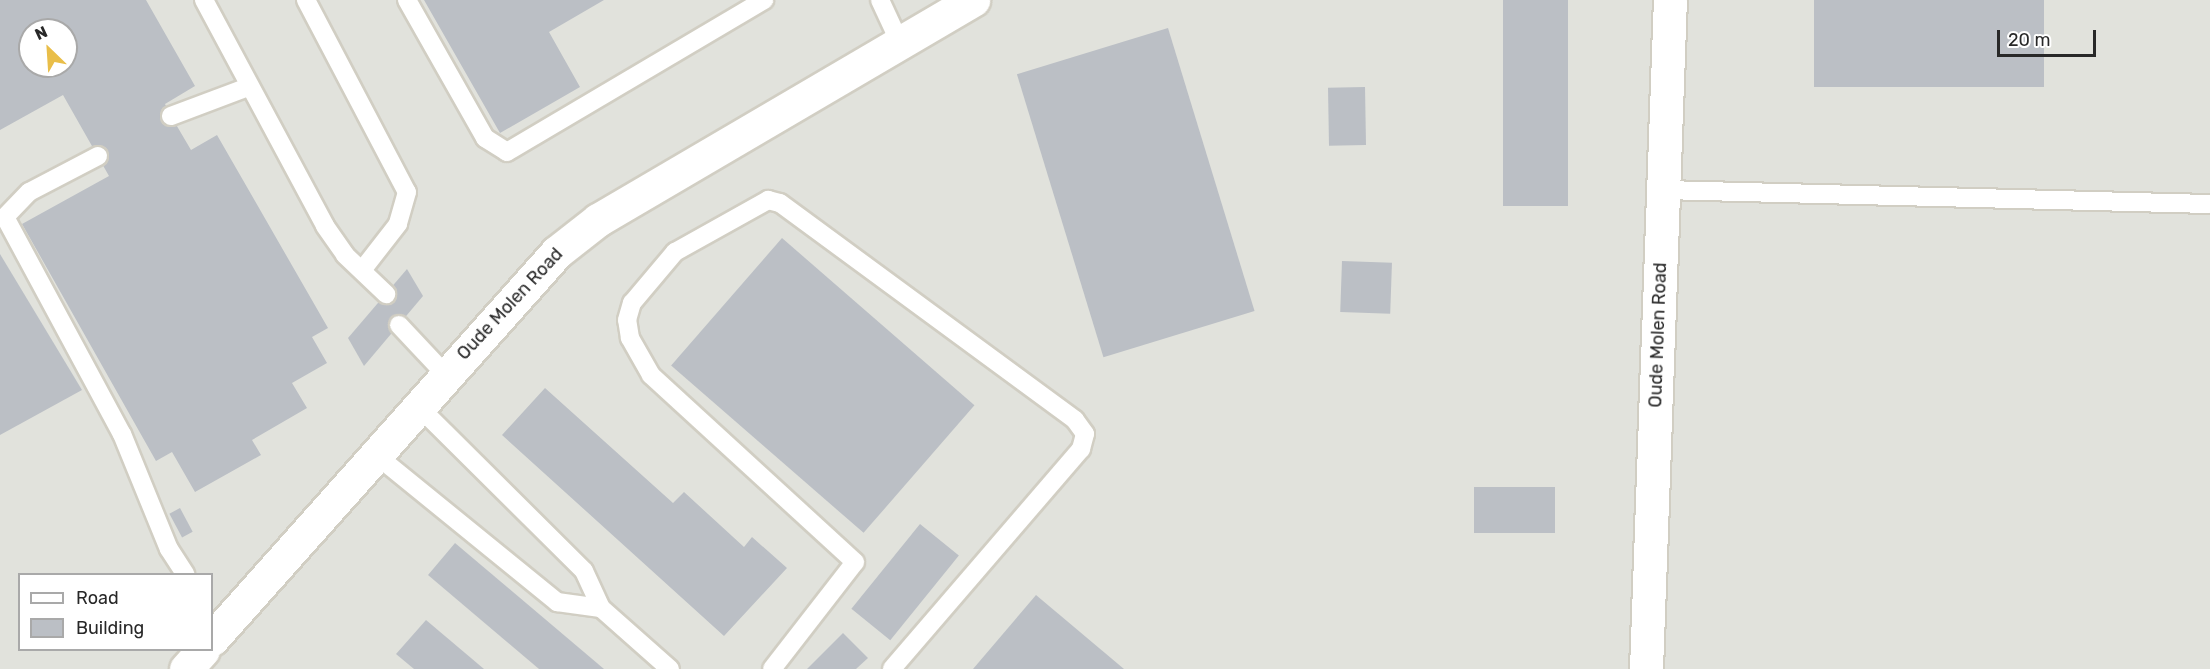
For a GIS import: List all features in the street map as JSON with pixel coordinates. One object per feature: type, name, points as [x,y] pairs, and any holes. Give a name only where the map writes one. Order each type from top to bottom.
[{"type":"street","name":"Oude Molen Road","points":[[213,632],[375,454],[519,289],[597,220],[899,40],[973,0]]},
{"type":"street","name":"Oude Molen Road","points":[[1646,669],[1670,0]]},
{"type":"street","name":"Oude Molen Road","points":[[186,669],[199,651]]},
{"type":"lane","points":[[204,0],[248,87],[325,226],[386,294]]},
{"type":"lane","points":[[306,0],[407,192],[398,224],[363,269]]},
{"type":"lane","points":[[407,0],[485,138],[507,152],[764,0]]},
{"type":"lane","points":[[879,0],[899,40]]},
{"type":"lane","points":[[171,116],[248,87]]},
{"type":"lane","points":[[98,156],[29,192],[5,217],[122,434],[185,573]]},
{"type":"lane","points":[[1664,190],[2210,204]]},
{"type":"lane","points":[[772,669],[855,561],[651,375],[630,338],[627,320],[632,303],[675,252],[768,200],[780,203],[990,357],[1075,420],[1085,434],[1082,449],[892,669]]},
{"type":"lane","points":[[399,325],[445,374]]},
{"type":"lane","points":[[417,405],[584,571],[601,608],[670,669]]},
{"type":"lane","points":[[375,454],[557,602],[601,608]]},
{"type":"shaded area","points":[[0,0],[2210,0],[2210,669],[0,669]]},
{"type":"building","points":[[0,0],[146,0],[195,86],[165,104],[171,116],[191,150],[217,135],[328,328],[312,337],[327,363],[292,383],[307,408],[252,440],[261,455],[195,492],[172,452],[156,461],[22,224],[109,176],[63,95],[0,130]]},
{"type":"building","points":[[424,0],[604,0],[549,32],[580,87],[500,133]]},
{"type":"building","points":[[1503,0],[1568,0],[1568,206],[1503,206]]},
{"type":"building","points":[[1814,0],[2044,0],[2044,87],[1814,87]]},
{"type":"building","points":[[1168,28],[1255,311],[1103,357],[1017,74]]},
{"type":"building","points":[[1365,87],[1366,145],[1329,146],[1328,88]]},
{"type":"building","points":[[782,238],[974,405],[864,533],[671,366]]},
{"type":"building","points":[[0,254],[82,390],[0,435]]},
{"type":"building","points":[[1342,261],[1392,263],[1390,314],[1340,312]]},
{"type":"building","points":[[407,269],[423,296],[364,366],[348,338]]},
{"type":"building","points":[[545,388],[673,503],[684,492],[744,547],[752,537],[787,568],[724,636],[502,435]]},
{"type":"building","points":[[1474,487],[1555,487],[1555,533],[1474,533]]},
{"type":"building","points":[[180,508],[193,532],[182,537],[169,514]]},
{"type":"building","points":[[920,524],[959,555],[890,640],[851,609]]},
{"type":"building","points":[[455,543],[604,669],[539,669],[428,575]]},
{"type":"building","points":[[1036,595],[1124,669],[973,669]]},
{"type":"building","points":[[426,620],[484,669],[414,669],[396,654]]},
{"type":"building","points":[[843,633],[868,658],[856,669],[807,669]]}]
